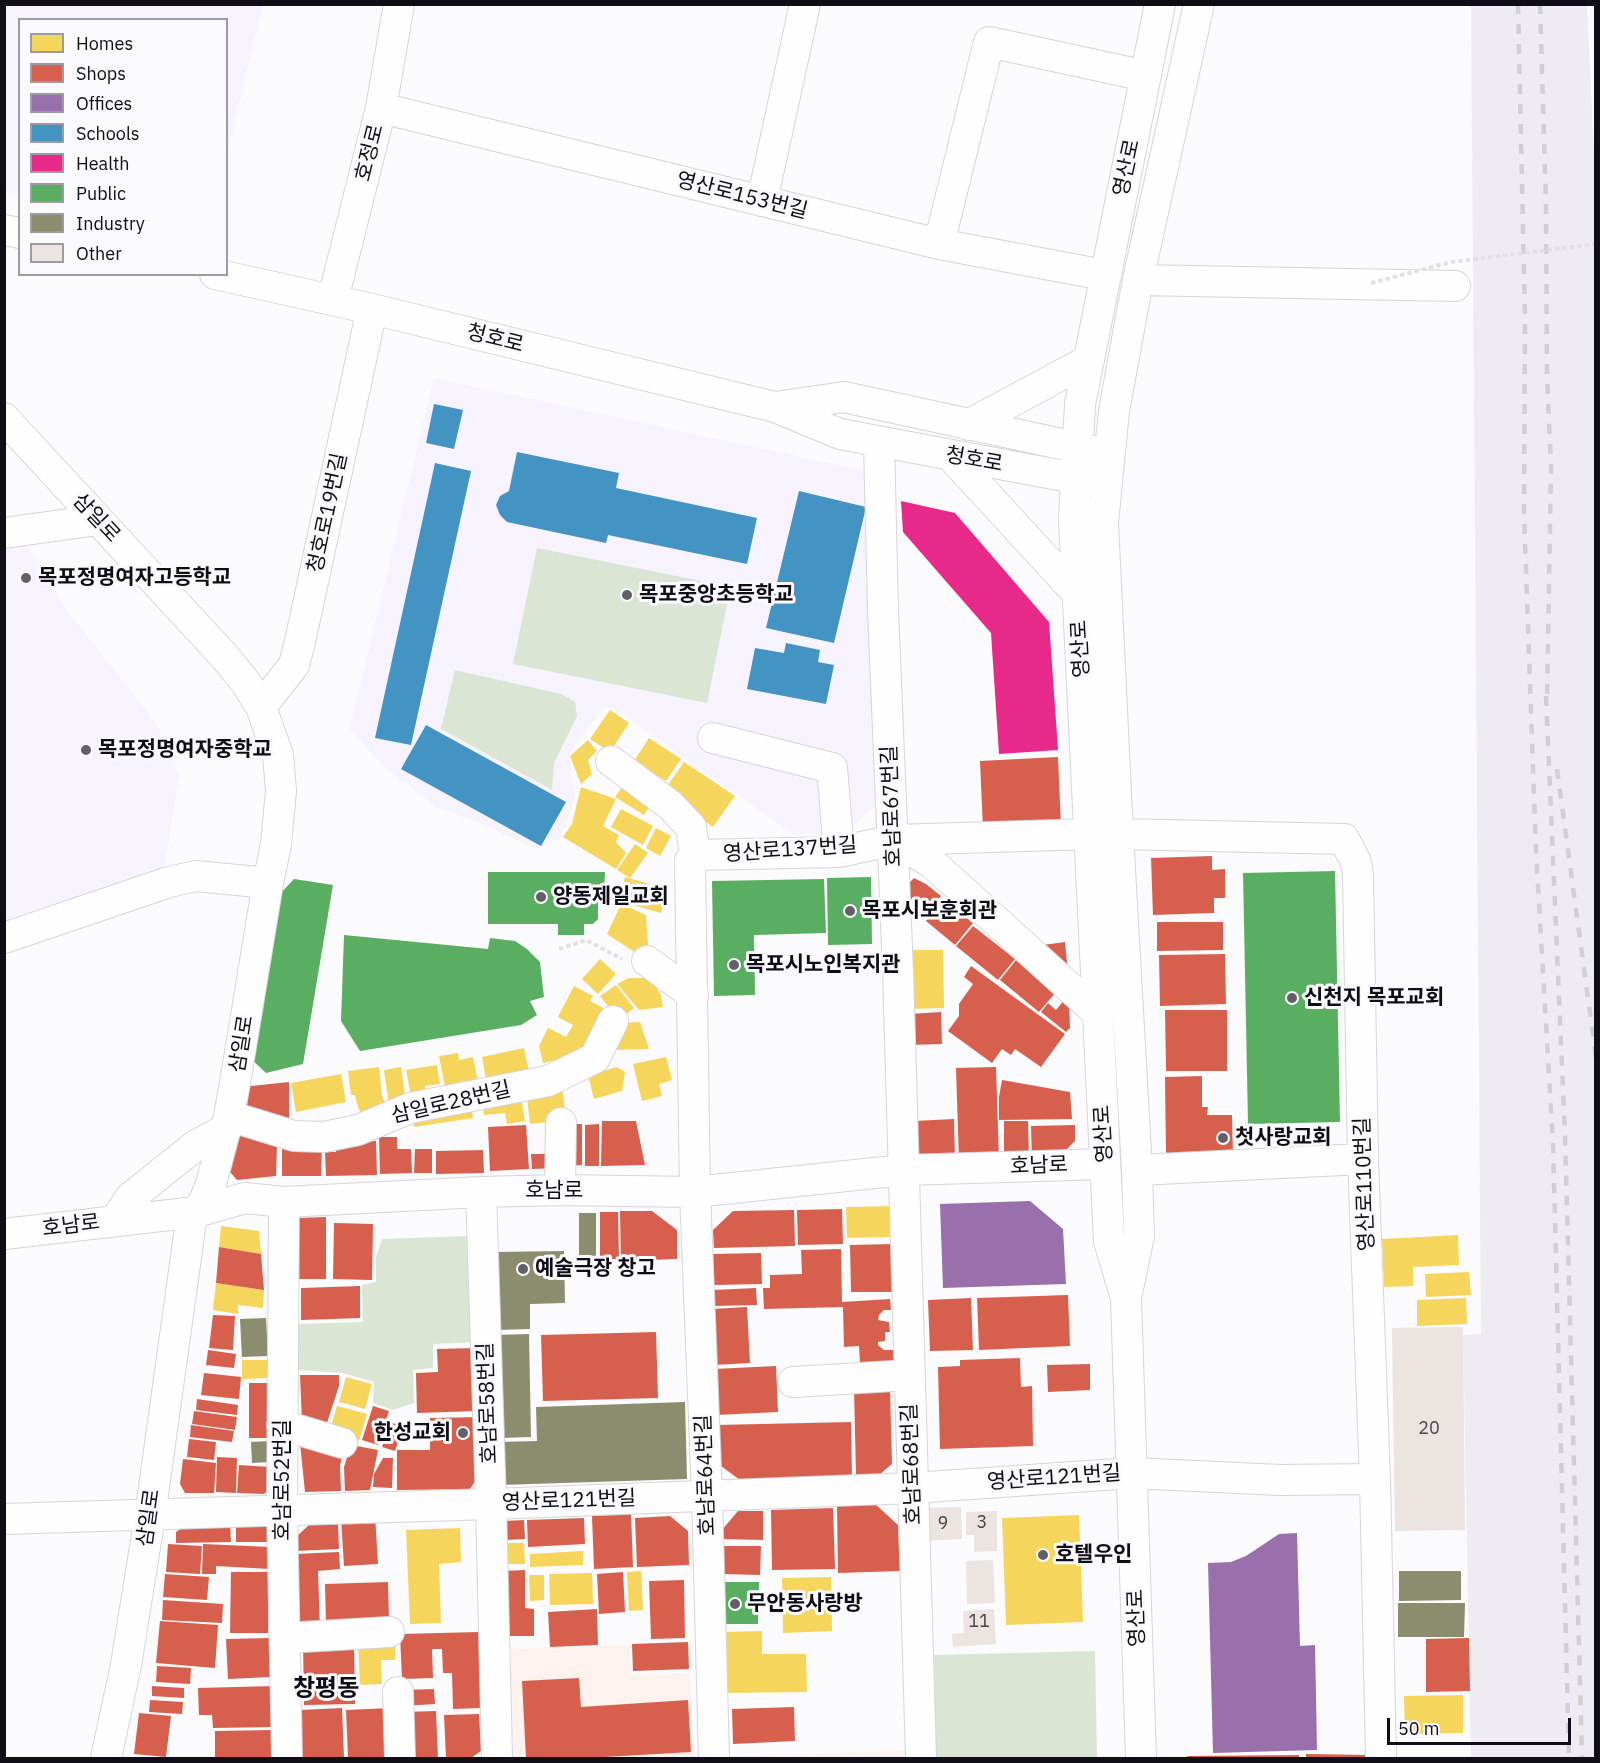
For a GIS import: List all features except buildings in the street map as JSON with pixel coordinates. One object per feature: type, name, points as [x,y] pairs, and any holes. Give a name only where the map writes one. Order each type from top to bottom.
[{"type":"street","name":"호정로","points":[[333,299],[381,108],[399,4]]},
{"type":"street","points":[[762,201],[805,4]]},
{"type":"street","name":"영산로","points":[[1141,1758],[1126,1298],[1139,1236],[1137,1170],[1078,594],[1074,519],[1080,404],[1160,4]]},
{"type":"street","name":"영산로","points":[[1126,1298],[1109,1241],[1098,1014],[1104,834],[1104,523],[1114,411],[1138,280],[1199,4]]},
{"type":"street","points":[[939,244],[989,42],[1146,76]]},
{"type":"street","name":"영산로153번길","points":[[381,108],[939,244],[1104,275]]},
{"type":"street","name":"청호로","points":[[224,276],[333,299],[774,407],[840,434],[1076,478],[1109,469]]},
{"type":"street","points":[[1138,280],[1455,286]]},
{"type":"street","name":"청호로19번길","points":[[261,707],[294,665],[302,637],[372,309]]},
{"type":"street","points":[[968,424],[1089,360]]},
{"type":"street","name":"청호로","points":[[774,407],[844,397],[1078,448],[1109,469]]},
{"type":"street","name":"삼일로","points":[[4,418],[225,657],[246,683],[261,707],[278,755],[280,791],[276,844],[228,1122],[211,1184],[205,1199],[191,1221],[150,1516],[126,1665],[106,1758]]},
{"type":"street","name":"호남로67번길","points":[[879,442],[883,610],[894,840],[903,1170]]},
{"type":"street","points":[[950,455],[1078,594]]},
{"type":"street","points":[[4,533],[98,520]]},
{"type":"street","points":[[713,738],[832,768],[839,852]]},
{"type":"street","name":"영산로137번길","points":[[611,761],[670,805],[691,827],[695,855],[839,852],[894,840],[1104,834]]},
{"type":"street","name":"영산로110번길","points":[[1104,834],[1344,839],[1356,861],[1382,1758]]},
{"type":"street","points":[[894,840],[932,863],[1098,1014]]},
{"type":"street","points":[[693,995],[690,861],[695,855]]},
{"type":"street","points":[[4,938],[147,888],[196,876],[268,884]]},
{"type":"street","points":[[647,961],[693,995]]},
{"type":"street","name":"호남로64번길","points":[[693,995],[695,1192],[707,1495],[714,1758]]},
{"type":"street","name":"삼일로28번길","points":[[228,1122],[294,1136],[324,1137],[358,1130],[410,1108],[548,1081],[596,1058],[614,1021]]},
{"type":"street","points":[[115,1221],[130,1198],[228,1122]]},
{"type":"street","points":[[560,1190],[561,1124]]},
{"type":"street","points":[[1137,1170],[1363,1159]]},
{"type":"street","name":"호남로","points":[[4,1234],[196,1212],[245,1198],[284,1202],[560,1190],[695,1192],[903,1170],[1106,1164]]},
{"type":"street","name":"호남로68번길","points":[[903,1170],[921,1758]]},
{"type":"street","name":"호남로58번길","points":[[481,1192],[497,1758]]},
{"type":"street","name":"호남로52번길","points":[[284,1202],[282,1510],[287,1758]]},
{"type":"street","points":[[793,1382],[910,1375]]},
{"type":"street","points":[[282,1425],[342,1443]]},
{"type":"street","name":"영산로121번길","points":[[4,1519],[150,1516],[913,1488],[1132,1473],[1280,1480],[1375,1479]]},
{"type":"street","points":[[285,1638],[389,1632]]},
{"type":"street","points":[[398,1692],[400,1758]]},
{"type":"path","points":[[1371,283],[1451,262],[1596,244]]},
{"type":"path","points":[[559,949],[586,940],[633,965],[647,961]]},
{"type":"shaded area","points":[[5,4],[263,5],[228,149],[228,18],[18,18],[18,194],[5,191]]},
{"type":"shaded area","points":[[1471,5],[1587,5],[1596,199],[1595,1758],[1471,1758],[1463,1335],[1481,1334]]},
{"type":"shaded area","name":"목포중앙초등학교","points":[[434,378],[865,471],[869,484],[876,806],[844,833],[793,834],[615,709],[604,707],[569,754],[575,798],[559,839],[536,849],[478,822],[436,807],[383,766],[350,729]]},
{"type":"shaded area","name":"목포정명여자중학교","points":[[24,541],[69,613],[156,723],[179,776],[164,870],[5,920],[5,544]]},
{"type":"shaded area","points":[[629,1645],[631,1675],[690,1673],[694,1758],[513,1758],[509,1649]]},
{"type":"shaded area","points":[[909,1751],[909,1758],[727,1758],[727,1756]]},
{"type":"green space","points":[[537,548],[711,583],[728,600],[707,703],[513,664]]},
{"type":"green space","points":[[455,670],[561,694],[575,702],[577,716],[554,763],[552,790],[441,729]]},
{"type":"green space","points":[[470,1236],[477,1342],[433,1344],[433,1368],[413,1370],[414,1403],[393,1410],[373,1403],[374,1382],[343,1373],[298,1370],[299,1324],[363,1322],[362,1285],[376,1282],[376,1257],[382,1239]]},
{"type":"green space","points":[[1095,1651],[1097,1758],[936,1758],[934,1655]]},
{"type":"railway","points":[[1518,4],[1525,317],[1524,513],[1536,852],[1553,1144],[1569,1758]]},
{"type":"railway","points":[[1540,4],[1546,204],[1547,375],[1551,467],[1547,703]]},
{"type":"railway","points":[[1546,696],[1565,1136],[1582,1758]]},
{"type":"railway","points":[[1557,769],[1596,1057]]},
{"type":"place","name":"목포정명여자고등학교","points":[[26,578]]},
{"type":"place","name":"목포중앙초등학교","points":[[627,595]]},
{"type":"place","name":"목포정명여자중학교","points":[[86,750]]},
{"type":"place","name":"양동제일교회","points":[[541,897]]},
{"type":"place","name":"목포시보훈회관","points":[[850,911]]},
{"type":"place","name":"목포시노인복지관","points":[[734,965]]},
{"type":"place","name":"신천지 목포교회","points":[[1292,998]]},
{"type":"place","name":"첫사랑교회","points":[[1223,1138]]},
{"type":"place","name":"예술극장 창고","points":[[523,1269]]},
{"type":"place","name":"한성교회","points":[[463,1433]]},
{"type":"place","name":"호텔우인","points":[[1043,1555]]},
{"type":"place","name":"무안동사랑방","points":[[735,1604]]},
{"type":"district","name":"창평동","points":[[326,1689]]}]
